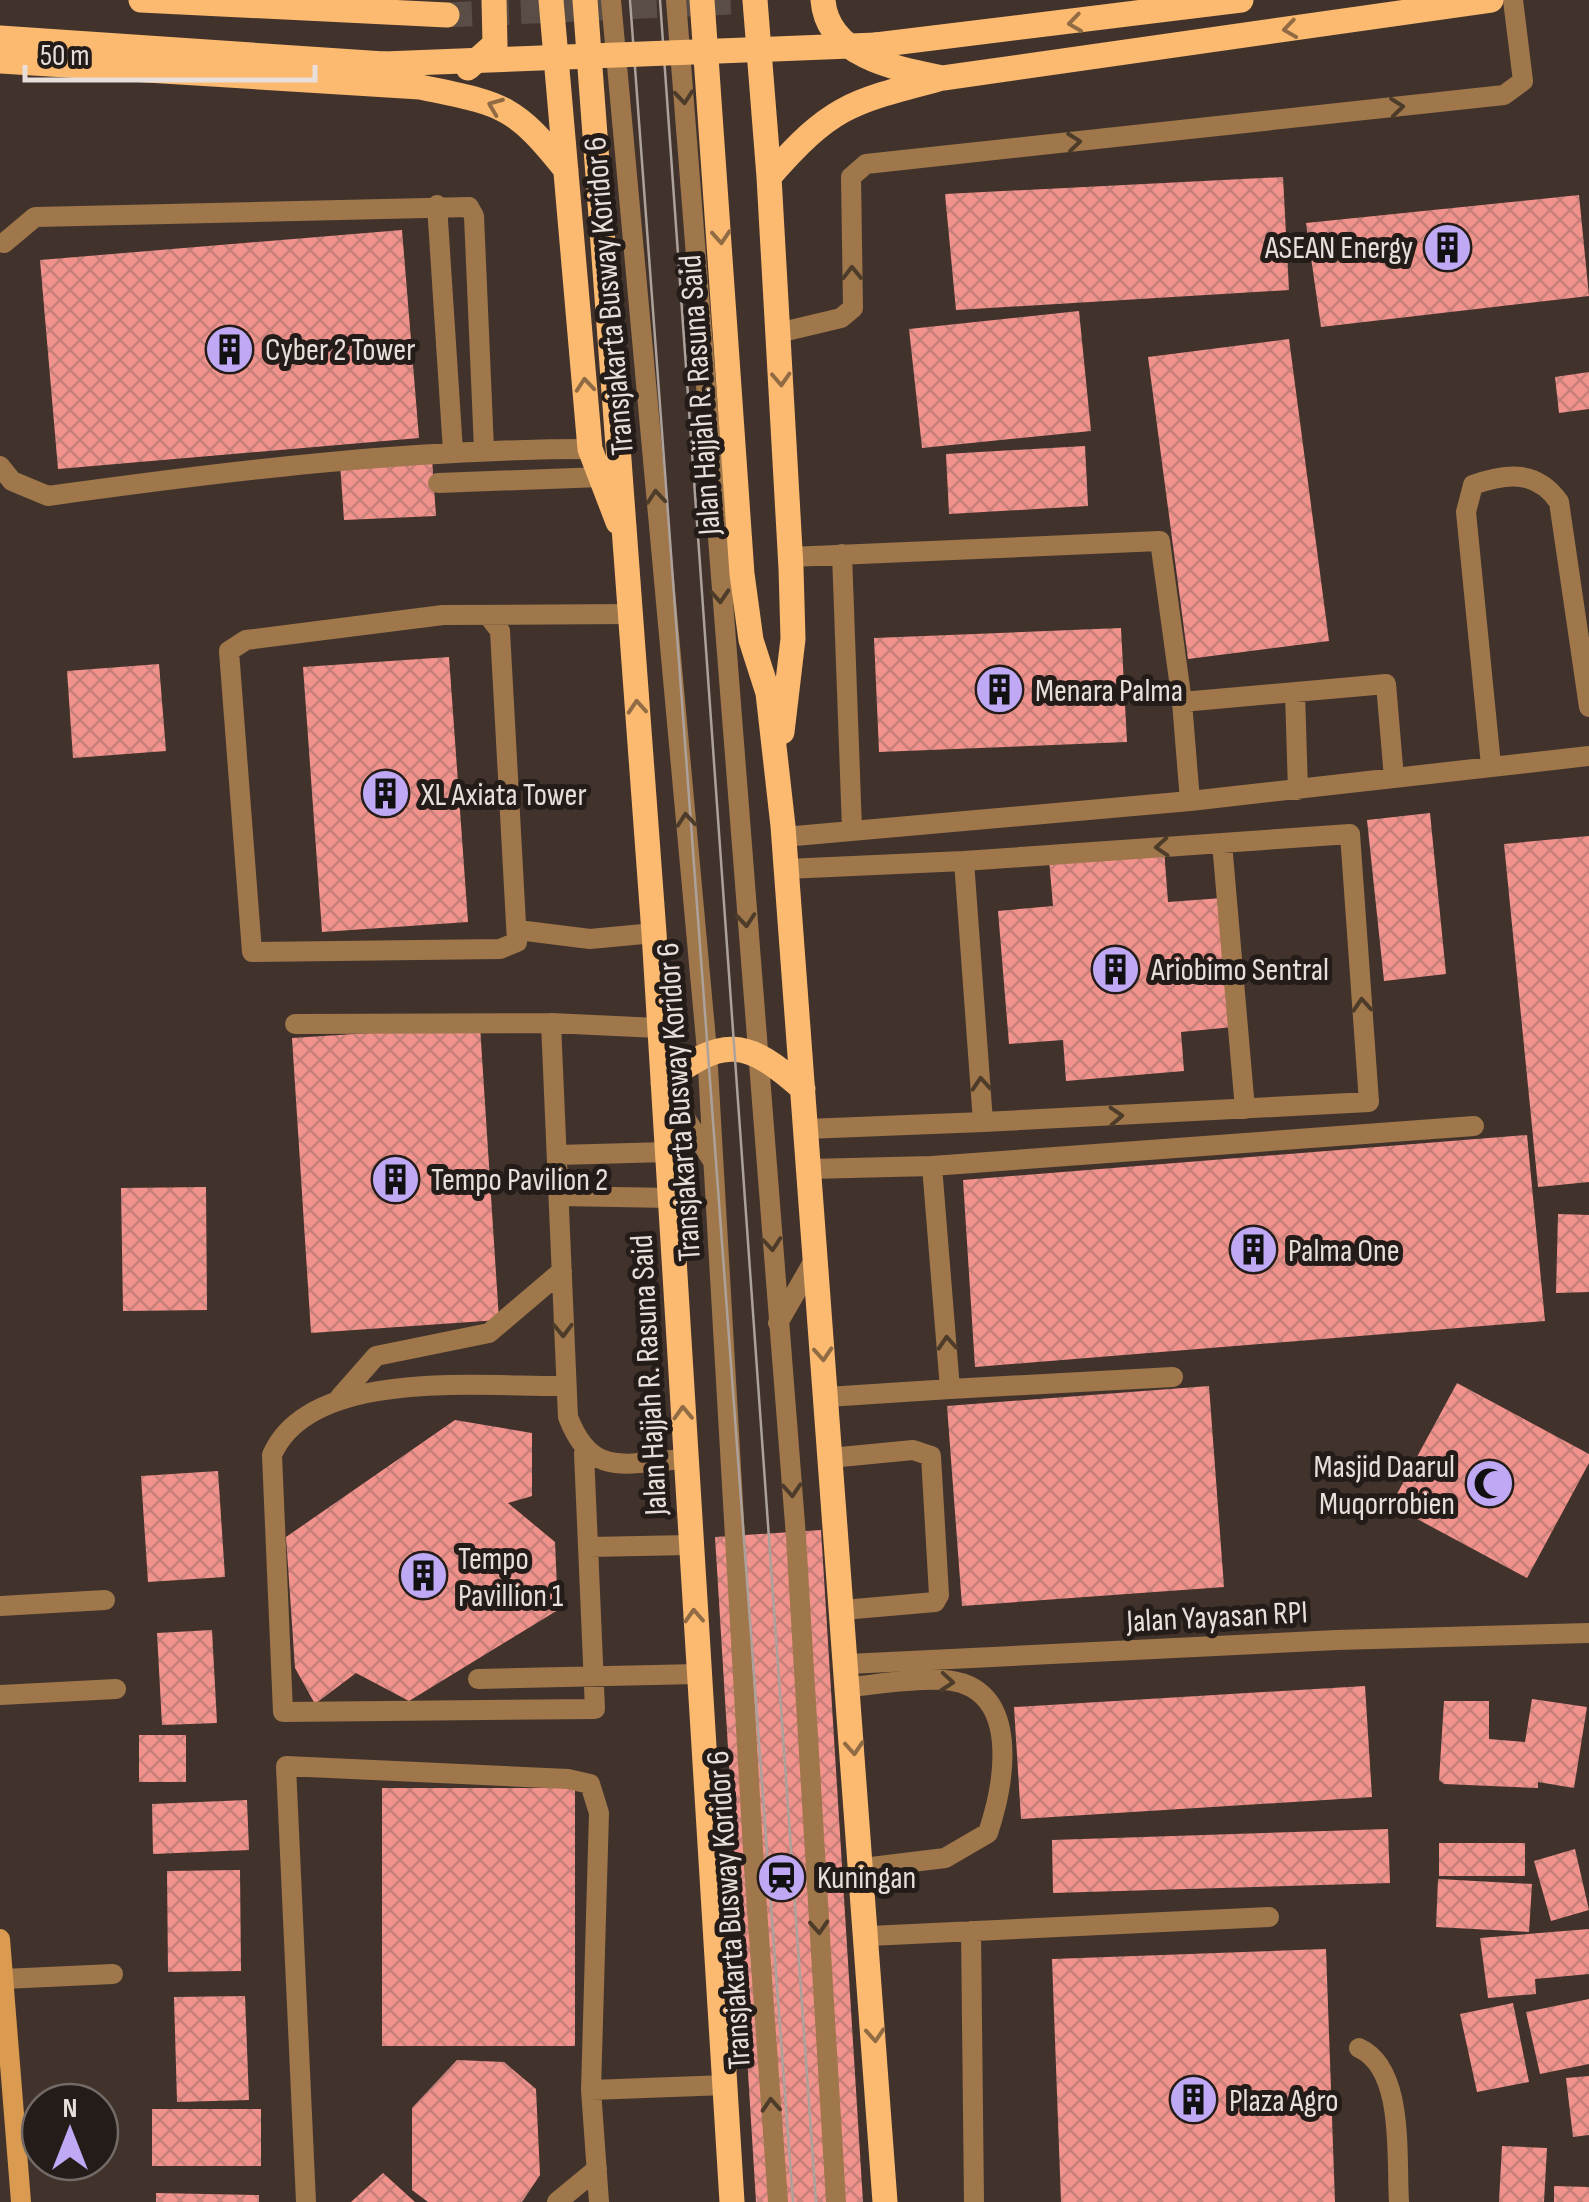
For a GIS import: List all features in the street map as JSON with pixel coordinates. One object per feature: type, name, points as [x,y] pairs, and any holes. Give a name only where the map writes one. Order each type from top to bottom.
[{"type":"main road","points":[[140,0],[447,16]]},
{"type":"main road","points":[[420,87],[470,68],[494,44],[494,0]]},
{"type":"main road","name":"Jalan Hajjah R. Rasuna Said","points":[[551,0],[590,449],[627,546]]},
{"type":"main road","name":"Jalan Hajjah R. Rasuna Said","points":[[585,0],[654,933],[732,2202]]},
{"type":"main road","name":"Jalan Hajjah R. Rasuna Said","points":[[702,0],[742,574],[752,640],[768,693],[779,782],[869,1936],[885,2202]]},
{"type":"main road","name":"Jalan Hajjah R. Rasuna Said","points":[[755,0],[770,177],[793,639],[779,782]]},
{"type":"main road","points":[[823,0],[829,29],[843,40],[884,66],[943,78]]},
{"type":"main road","points":[[0,38],[404,63],[876,45],[1241,0]]},
{"type":"main road","points":[[770,177],[813,127],[856,101],[943,78],[1491,0]]},
{"type":"main road","points":[[0,61],[420,87],[486,101],[519,116],[566,170]]},
{"type":"main road","points":[[664,1084],[707,1052],[732,1046],[756,1054],[803,1089]]},
{"type":"street","name":"Transjakarta Busway Koridor 6","points":[[610,0],[707,1052],[778,2202]]},
{"type":"street","points":[[676,0],[778,1323],[836,2202]]},
{"type":"street","points":[[778,332],[842,318],[853,308],[851,176],[866,164],[1504,95],[1523,81],[1513,0]]},
{"type":"street","points":[[438,206],[454,451]]},
{"type":"street","points":[[4,243],[35,217],[465,206],[474,216],[484,449]]},
{"type":"street","points":[[0,466],[12,482],[48,496],[285,464],[484,449],[590,449]]},
{"type":"street","points":[[1492,765],[1466,512],[1474,485],[1525,476],[1541,480],[1559,502],[1589,708]]},
{"type":"street","points":[[438,484],[600,477]]},
{"type":"street","points":[[790,563],[1160,541],[1182,702],[1190,801]]},
{"type":"street","points":[[842,559],[852,825]]},
{"type":"street","points":[[490,618],[500,631],[517,942],[500,949],[252,952],[229,651],[246,640],[443,615],[490,618],[567,611],[630,614]]},
{"type":"street","points":[[1182,702],[1386,684],[1394,778]]},
{"type":"street","points":[[1296,692],[1298,790]]},
{"type":"street","points":[[783,832],[1190,801],[1589,756]]},
{"type":"street","points":[[786,869],[964,861],[1350,834],[1369,1102],[806,1129]]},
{"type":"street","points":[[1222,843],[1246,1109]]},
{"type":"street","points":[[964,861],[983,1122]]},
{"type":"street","points":[[518,930],[590,939],[654,933]]},
{"type":"street","points":[[295,1024],[551,1022],[658,1028]]},
{"type":"street","points":[[551,1022],[560,1196],[563,1386],[568,1417],[584,1452],[595,1709],[282,1712],[272,1455],[280,1436],[298,1418],[340,1397],[422,1388],[563,1386]]},
{"type":"street","points":[[664,1084],[714,1162]]},
{"type":"street","points":[[809,1169],[932,1166],[1474,1126]]},
{"type":"street","points":[[558,1155],[668,1152]]},
{"type":"street","points":[[932,1166],[950,1389]]},
{"type":"street","points":[[560,1196],[671,1198]]},
{"type":"street","points":[[778,1323],[816,1257]]},
{"type":"street","points":[[340,1397],[376,1356],[490,1333],[562,1271]]},
{"type":"street","points":[[826,1397],[1173,1377]]},
{"type":"street","points":[[830,1458],[913,1450],[931,1456],[939,1538],[939,1595],[934,1602],[843,1610]]},
{"type":"street","points":[[584,1452],[616,1463],[685,1459]]},
{"type":"street","points":[[589,1547],[690,1545]]},
{"type":"street","points":[[0,1606],[105,1600]]},
{"type":"street","name":"Jalan Yayasan RPI","points":[[849,1676],[1589,1633]]},
{"type":"street","points":[[478,1679],[698,1674]]},
{"type":"street","points":[[849,1676],[944,1680],[971,1686],[990,1700],[1000,1730],[1004,1786],[988,1833],[946,1858],[863,1868]]},
{"type":"street","points":[[0,1696],[116,1690]]},
{"type":"street","points":[[306,2202],[286,1766],[568,1778],[590,1784],[599,1813],[591,2090],[599,2202]]},
{"type":"street","points":[[869,1936],[1268,1916]]},
{"type":"street","points":[[971,1931],[974,2202]]},
{"type":"street","points":[[0,1939],[4,2034],[21,2202]]},
{"type":"street","points":[[3,1980],[113,1974]]},
{"type":"street","points":[[1359,2048],[1372,2054],[1388,2078],[1399,2202]]},
{"type":"street","points":[[591,2090],[726,2085]]},
{"type":"street","points":[[557,2202],[597,2169]]},
{"type":"building","points":[[1283,177],[1289,290],[956,310],[945,194]]},
{"type":"building","name":"ASEAN Energy","points":[[1579,195],[1589,296],[1321,327],[1306,223]]},
{"type":"building","name":"Cyber 2 Tower","points":[[402,230],[419,438],[58,469],[40,260]]},
{"type":"building","points":[[1079,311],[1091,431],[922,448],[909,329]]},
{"type":"building","points":[[1289,339],[1329,641],[1188,659],[1148,357]]},
{"type":"building","points":[[1589,372],[1589,409],[1559,413],[1555,377]]},
{"type":"building","points":[[1085,446],[1088,506],[949,514],[946,454]]},
{"type":"building","points":[[432,458],[436,516],[344,520],[340,463]]},
{"type":"building","name":"Menara Palma","points":[[1121,628],[1127,742],[879,752],[874,638]]},
{"type":"building","name":"XL Axiata Tower","points":[[449,657],[468,922],[322,932],[303,667]]},
{"type":"building","points":[[159,664],[166,751],[73,758],[67,671]]},
{"type":"building","points":[[1430,813],[1446,974],[1384,981],[1367,820]]},
{"type":"building","points":[[1589,836],[1589,1182],[1538,1187],[1504,844]]},
{"type":"building","name":"Ariobimo Sentral","points":[[1164,849],[1168,902],[1223,898],[1233,1027],[1181,1032],[1184,1071],[1066,1081],[1063,1040],[1009,1044],[998,911],[1053,906],[1049,859]]},
{"type":"building","name":"Tempo Pavilion 2","points":[[480,1026],[499,1320],[311,1333],[292,1038]]},
{"type":"building","name":"Palma One","points":[[1527,1135],[1545,1321],[975,1367],[963,1180]]},
{"type":"building","points":[[206,1187],[207,1310],[123,1311],[121,1188]]},
{"type":"building","points":[[1558,1214],[1589,1215],[1589,1292],[1556,1293]]},
{"type":"building","name":"Masjid Daarul Muqorrobien","points":[[1457,1383],[1589,1454],[1589,1463],[1527,1578],[1391,1505]]},
{"type":"building","points":[[1209,1386],[1224,1587],[962,1606],[947,1406]]},
{"type":"building","name":"Tempo Pavillion 1","points":[[455,1420],[532,1433],[532,1496],[508,1503],[555,1542],[558,1610],[409,1701],[356,1673],[315,1704],[295,1668],[286,1537]]},
{"type":"building","points":[[218,1471],[225,1577],[148,1582],[141,1476]]},
{"type":"building","points":[[821,1530],[863,2202],[756,2202],[715,1537]]},
{"type":"building","points":[[212,1630],[217,1723],[162,1725],[157,1633]]},
{"type":"building","points":[[1365,1686],[1372,1797],[1021,1819],[1014,1707]]},
{"type":"building","points":[[1532,1699],[1587,1707],[1574,1788],[1538,1782],[1538,1788],[1444,1784],[1439,1780],[1444,1701],[1489,1701],[1489,1739],[1525,1742]]},
{"type":"building","points":[[139,1735],[186,1735],[186,1782],[139,1782]]},
{"type":"building","points":[[382,1788],[575,1788],[575,2046],[382,2046]]},
{"type":"building","points":[[247,1800],[249,1850],[153,1854],[152,1804]]},
{"type":"building","points":[[1388,1829],[1390,1883],[1053,1893],[1052,1840]]},
{"type":"building","points":[[1439,1843],[1525,1843],[1525,1876],[1439,1876]]},
{"type":"building","points":[[1575,1849],[1589,1910],[1551,1921],[1534,1861]]},
{"type":"building","points":[[240,1870],[241,1971],[168,1972],[167,1871]]},
{"type":"building","points":[[1438,1879],[1532,1884],[1529,1932],[1436,1927]]},
{"type":"building","points":[[1589,1929],[1589,1974],[1535,1979],[1536,1994],[1488,1998],[1480,1938]]},
{"type":"building","name":"Plaza Agro","points":[[1326,1949],[1335,2202],[1061,2202],[1052,1959]]},
{"type":"building","points":[[245,1996],[249,2100],[177,2102],[174,1997]]},
{"type":"building","points":[[1589,1999],[1589,2064],[1540,2074],[1526,2012]]},
{"type":"building","points":[[1513,2003],[1529,2082],[1477,2092],[1460,2014]]},
{"type":"building","points":[[457,2060],[504,2062],[536,2089],[540,2175],[522,2202],[428,2202],[412,2190],[412,2108]]},
{"type":"building","points":[[1589,2076],[1589,2135],[1573,2137],[1566,2078]]},
{"type":"building","points":[[152,2109],[261,2109],[261,2166],[152,2166]]},
{"type":"building","points":[[1502,2146],[1547,2148],[1544,2202],[1499,2202]]},
{"type":"building","points":[[383,2173],[415,2202],[351,2202]]},
{"type":"building","points":[[1554,2186],[1589,2187],[1589,2202],[1554,2202]]},
{"type":"building","points":[[156,2193],[259,2195],[259,2202],[156,2202]]},
{"type":"tunnel","points":[[447,15],[775,0]]},
{"type":"tram line","points":[[630,0],[793,2202]]},
{"type":"tram line","points":[[660,0],[816,2202]]},
{"type":"place","name":"ASEAN Energy","points":[[1448,247]]},
{"type":"place","name":"Cyber 2 Tower","points":[[230,349]]},
{"type":"place","name":"Menara Palma","points":[[1000,690]]},
{"type":"place","name":"XL Axiata Tower","points":[[386,794]]},
{"type":"place","name":"Ariobimo Sentral","points":[[1116,969]]},
{"type":"place","name":"Tempo Pavilion 2","points":[[396,1179]]},
{"type":"place","name":"Palma One","points":[[1253,1250]]},
{"type":"place","name":"Masjid Daarul Muqorrobien","points":[[1490,1484]]},
{"type":"place","name":"Tempo Pavillion 1","points":[[423,1576]]},
{"type":"place","name":"Kuningan","points":[[782,1877]]},
{"type":"place","name":"Plaza Agro","points":[[1194,2100]]}]
